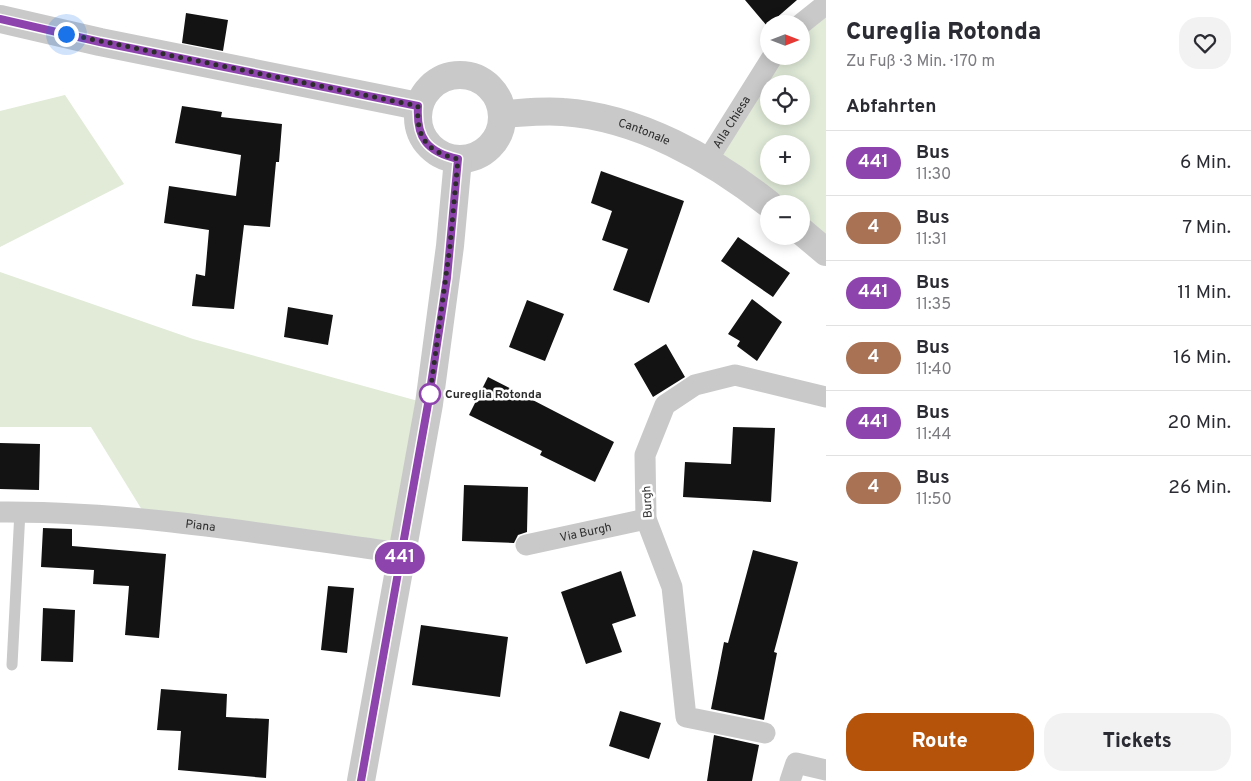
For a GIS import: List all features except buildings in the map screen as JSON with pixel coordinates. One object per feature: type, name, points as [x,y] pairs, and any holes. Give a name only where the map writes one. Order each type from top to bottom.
[{"type":"street","points":[[810,17],[826,4]]},
{"type":"street","points":[[0,19],[100,42],[418,106]]},
{"type":"street","name":"Alla Chiesa","points":[[707,161],[767,65]]},
{"type":"street","points":[[457,74],[470,75],[482,80],[492,89],[499,101],[502,114],[497,137],[490,147],[470,158],[458,159],[443,156],[430,148],[421,136],[417,121],[418,106],[432,84],[444,77],[457,74]]},
{"type":"street","name":"Cantonale","points":[[502,114],[564,112],[605,119],[644,131],[707,161],[760,196]]},
{"type":"street","points":[[361,781],[443,309],[458,159]]},
{"type":"street","points":[[810,239],[826,252]]},
{"type":"street","name":"Burgh","points":[[765,733],[686,717],[672,587],[646,519],[645,455],[666,405],[695,385],[735,375],[826,397]]},
{"type":"street","name":"Piana","points":[[10,511],[147,518],[401,553]]},
{"type":"street","name":"Via Burgh","points":[[526,545],[646,519]]},
{"type":"street","points":[[790,781],[796,762],[826,770]]},
{"type":"lane","points":[[10,511],[12,665]]},
{"type":"green space","points":[[826,4],[826,252],[810,239],[810,195],[760,195],[760,198],[707,161],[760,77],[760,125],[810,125],[810,75],[761,75],[767,65],[810,65],[810,17]]},
{"type":"green space","points":[[65,95],[124,184],[0,247],[0,111]]},
{"type":"green space","points":[[0,272],[193,339],[429,404],[401,553],[147,518],[91,427],[0,427]]},
{"type":"bus line","name":"441","points":[[0,19],[100,42],[418,106],[417,121],[421,136],[430,148],[443,156],[458,159],[443,309],[361,781]]},
{"type":"place","name":"Cureglia Rotonda","points":[[430,394]]},
{"type":"route","points":[[66,34],[418,106],[417,121],[421,136],[430,148],[443,156],[458,159],[443,309],[430,394]]}]
